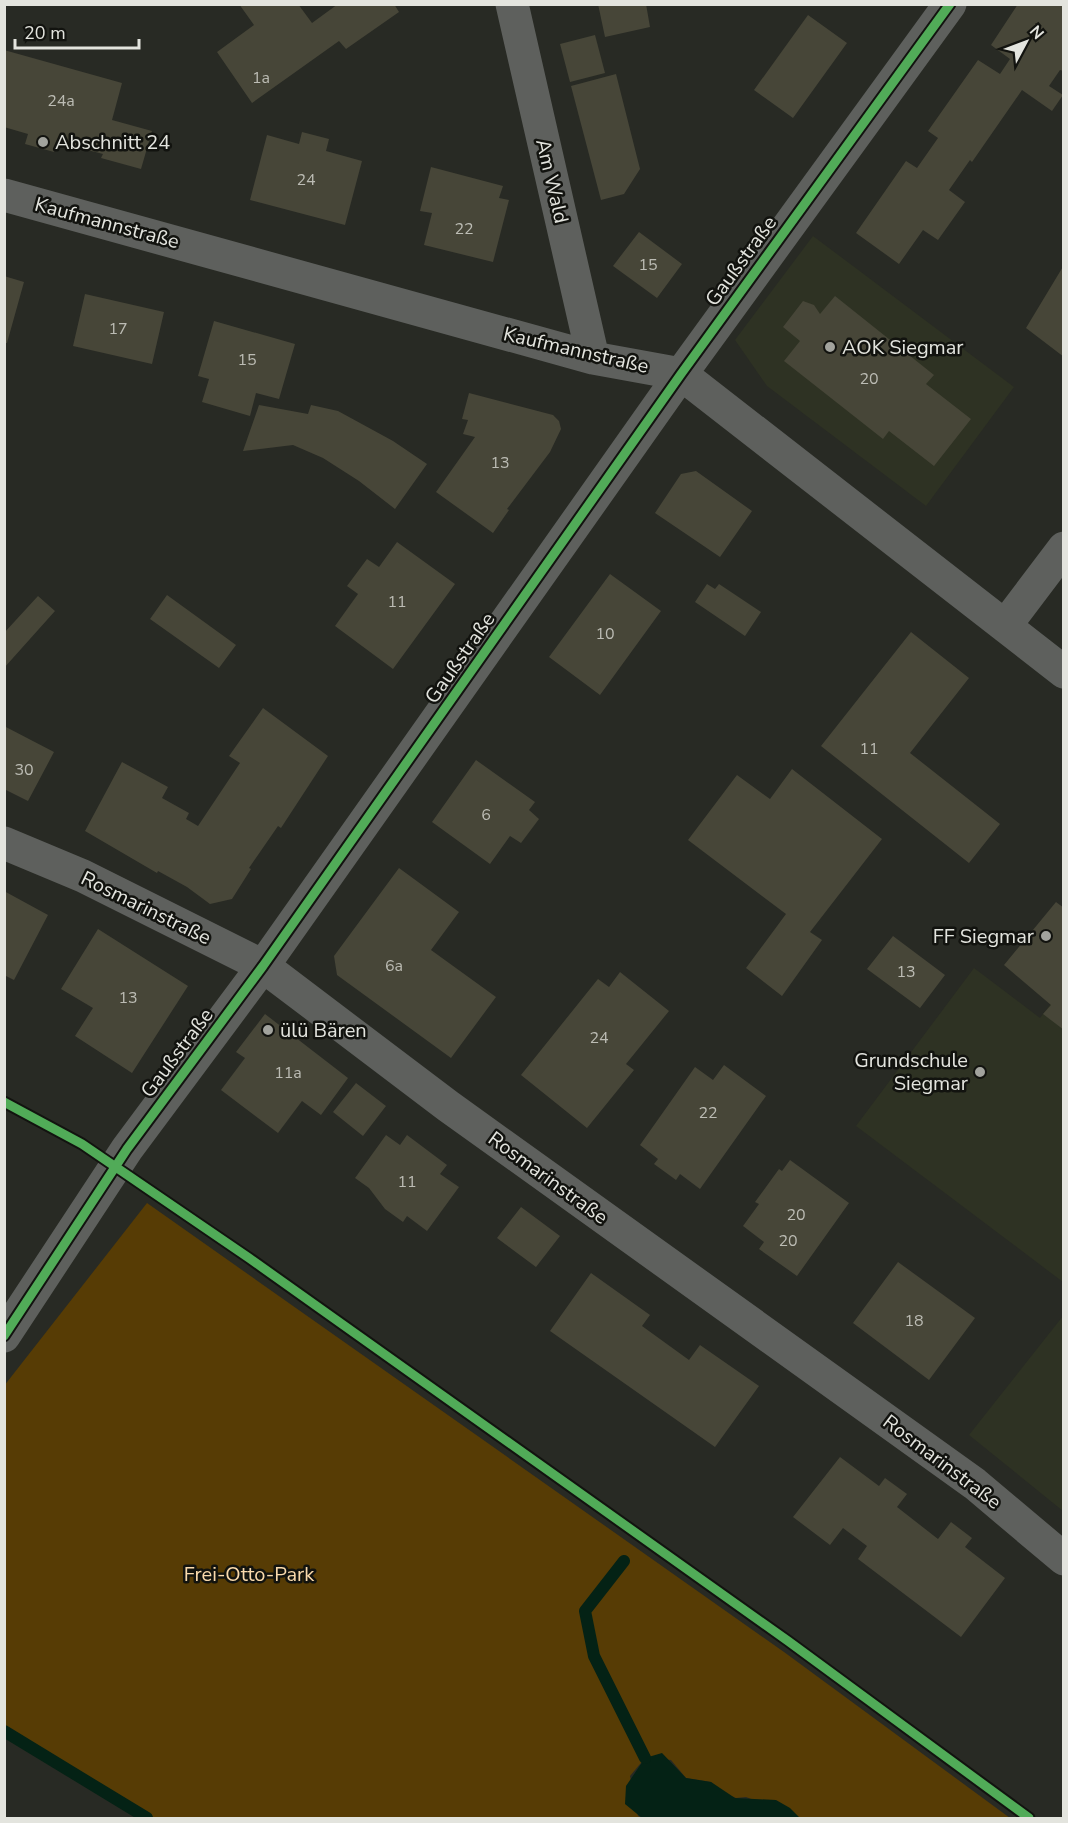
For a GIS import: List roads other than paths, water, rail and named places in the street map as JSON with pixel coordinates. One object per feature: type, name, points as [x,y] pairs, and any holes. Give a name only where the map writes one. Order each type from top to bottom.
[{"type":"street","name":"Am Wald","points":[[512,4],[593,358]]},
{"type":"street","name":"Gaußstraße","points":[[4,1336],[127,1149],[263,966],[681,374],[950,4]]},
{"type":"street","name":"Kaufmannstraße","points":[[4,195],[593,358],[681,374],[1064,672]]},
{"type":"street","points":[[1005,626],[1064,548]]},
{"type":"street","name":"Rosmarinstraße","points":[[4,843],[83,876],[263,966],[448,1106],[975,1484],[1064,1559]]},
{"type":"waterway","points":[[624,1561],[585,1611],[594,1656],[645,1758]]},
{"type":"waterway","points":[[4,1731],[147,1818]]},
{"type":"place","name":"Abschnitt 24","points":[[43,142]]},
{"type":"place","name":"AOK Siegmar","points":[[830,347]]},
{"type":"place","name":"FF Siegmar","points":[[1046,936]]},
{"type":"place","name":"ülü Bären","points":[[268,1030]]},
{"type":"place","name":"Grundschule Siegmar","points":[[980,1072]]},
{"type":"park label","name":"Frei-Otto-Park","points":[[249,1574]]}]
